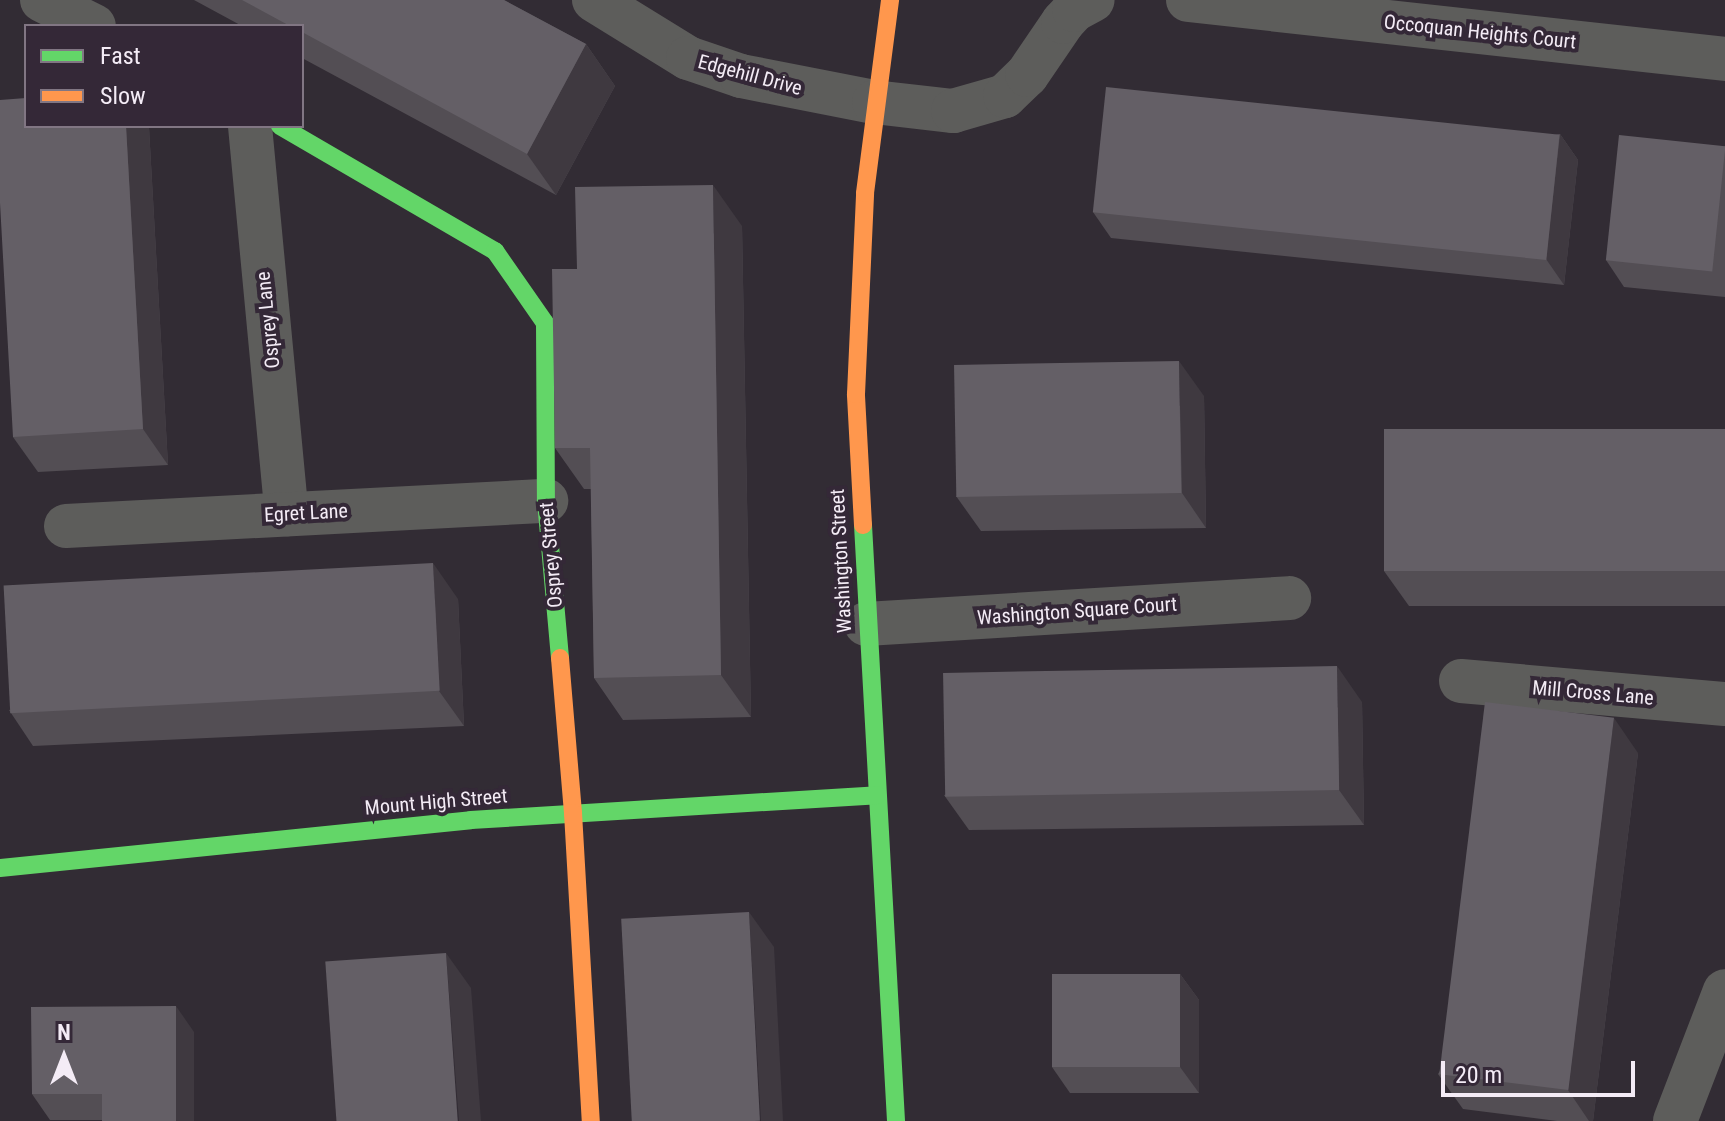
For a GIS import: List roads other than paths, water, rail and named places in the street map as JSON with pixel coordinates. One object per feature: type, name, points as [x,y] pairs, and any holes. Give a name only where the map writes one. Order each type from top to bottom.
[{"type":"street","points":[[42,0],[90,24]]},
{"type":"street","name":"Edgehill Drive","points":[[594,0],[688,58],[710,67],[767,83],[874,102]]},
{"type":"street","name":"Washington Street","points":[[890,0],[874,102],[865,193],[856,394],[866,624],[896,1121]]},
{"type":"street","points":[[874,102],[953,111],[1005,96],[1027,75],[1069,16],[1093,0]]},
{"type":"street","name":"Occoquan Heights Court","points":[[1188,0],[1240,3],[1725,59]]},
{"type":"street","name":"Osprey Lane","points":[[250,128],[287,514]]},
{"type":"street","name":"Osprey Street","points":[[283,128],[495,251],[545,323],[546,501],[573,813],[591,1121]]},
{"type":"street","name":"Egret Lane","points":[[66,526],[546,501]]},
{"type":"street","name":"Washington Square Court","points":[[866,624],[1289,598]]},
{"type":"street","name":"Mill Cross Lane","points":[[1461,681],[1725,704]]},
{"type":"street","name":"Mount High Street","points":[[0,868],[471,820],[877,795]]},
{"type":"street","points":[[1675,1121],[1725,991]]}]
